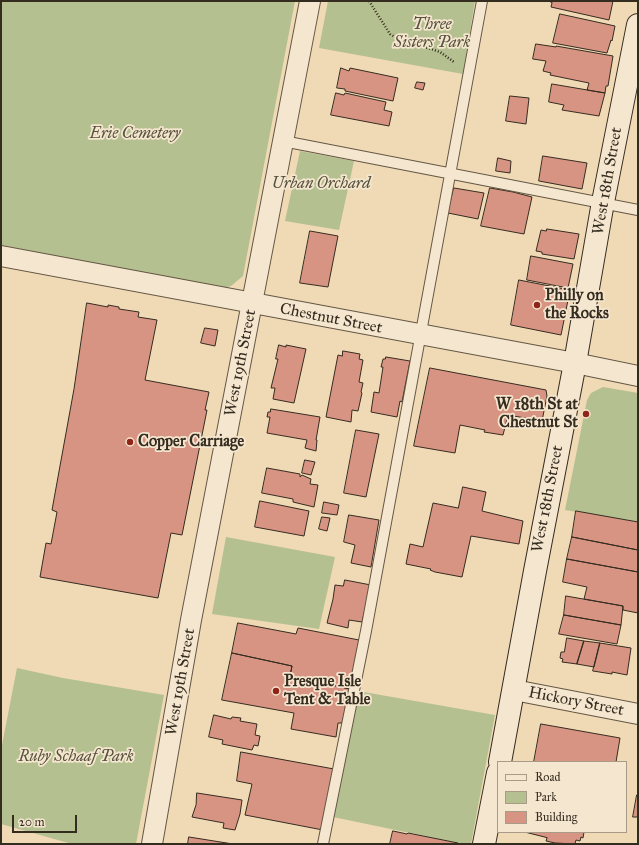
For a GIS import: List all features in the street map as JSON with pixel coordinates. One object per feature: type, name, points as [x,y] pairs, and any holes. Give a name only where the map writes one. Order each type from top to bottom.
[{"type":"main road","name":"West 18th Street","points":[[500,761],[536,564],[575,363],[603,202],[638,25]]},
{"type":"main road","points":[[484,844],[497,778]]},
{"type":"street","name":"West 19th Street","points":[[152,844],[191,620],[310,1]]},
{"type":"street","name":"Chestnut Street","points":[[1,256],[638,376]]},
{"type":"street","name":"Hickory Street","points":[[514,690],[638,714]]},
{"type":"lane","points":[[323,844],[366,631],[482,1]]},
{"type":"lane","points":[[283,141],[638,210]]},
{"type":"path","points":[[369,1],[390,34],[440,52],[469,70]]},
{"type":"green space","name":"Erie Cemetery","points":[[1,1],[295,1],[243,276],[231,286],[222,289],[1,245]]},
{"type":"green space","name":"Three Sisters Park","points":[[328,1],[475,1],[463,74],[319,48]]},
{"type":"green space","name":"Urban Orchard","points":[[300,151],[354,161],[339,230],[285,221]]},
{"type":"green space","points":[[603,387],[638,393],[638,522],[565,510],[587,400],[591,393]]},
{"type":"green space","points":[[226,537],[335,557],[319,629],[212,614]]},
{"type":"green space","name":"Ruby Schaaf Park","points":[[17,668],[63,678],[164,695],[136,844],[72,844],[1,824],[1,750]]},
{"type":"green space","points":[[358,691],[495,715],[471,844],[463,844],[333,817]]},
{"type":"building","points":[[549,1],[613,1],[609,20],[551,7],[552,3]]},
{"type":"building","points":[[560,14],[615,26],[612,41],[611,40],[607,53],[553,43]]},
{"type":"building","points":[[536,44],[613,56],[608,86],[606,86],[605,93],[587,90],[589,83],[550,75],[551,73],[543,71],[546,61],[533,59]]},
{"type":"building","points":[[341,68],[349,71],[350,68],[398,78],[393,101],[337,88]]},
{"type":"building","points":[[417,82],[425,83],[423,90],[415,88]]},
{"type":"building","points":[[552,84],[605,93],[599,116],[562,110],[564,105],[549,102]]},
{"type":"building","points":[[336,93],[344,95],[345,93],[386,102],[384,110],[392,112],[389,126],[331,115]]},
{"type":"building","points":[[510,96],[529,98],[526,124],[506,121]]},
{"type":"building","points":[[543,156],[587,163],[582,189],[539,181]]},
{"type":"building","points":[[498,158],[511,161],[510,173],[496,171]]},
{"type":"building","points":[[454,188],[484,193],[478,219],[448,213]]},
{"type":"building","points":[[490,188],[532,197],[524,234],[481,226]]},
{"type":"building","points":[[547,229],[579,234],[574,259],[542,254],[542,252],[536,251],[541,230],[546,231]]},
{"type":"building","points":[[310,231],[338,236],[328,287],[300,283]]},
{"type":"building","points":[[531,256],[573,264],[568,288],[527,280]]},
{"type":"building","points":[[519,280],[570,290],[561,335],[511,325]]},
{"type":"building","points":[[87,303],[108,307],[108,305],[119,307],[119,309],[139,312],[138,317],[157,320],[145,380],[209,392],[205,410],[207,410],[182,535],[171,533],[158,598],[40,577],[46,543],[51,544],[57,512],[52,510],[74,389]]},
{"type":"building","points":[[205,328],[218,330],[215,346],[201,343]]},
{"type":"building","points":[[279,345],[306,349],[294,403],[273,399],[275,388],[271,388],[278,359],[276,359]]},
{"type":"building","points":[[343,351],[360,354],[359,359],[363,360],[359,382],[363,383],[362,393],[358,411],[352,410],[351,422],[326,417],[338,355],[342,356]]},
{"type":"building","points":[[386,357],[410,361],[402,402],[400,401],[397,417],[371,412],[374,392],[379,393],[383,367],[381,367],[383,359]]},
{"type":"building","points":[[430,368],[546,390],[547,396],[542,421],[508,415],[503,435],[484,432],[485,430],[460,425],[455,453],[414,446]]},
{"type":"building","points":[[271,409],[320,417],[316,440],[316,451],[305,448],[307,440],[267,433],[270,417],[267,417],[268,412],[270,412]]},
{"type":"building","points":[[356,430],[379,434],[366,497],[344,493]]},
{"type":"building","points":[[305,460],[315,462],[311,475],[302,473]]},
{"type":"building","points":[[267,468],[300,474],[300,477],[302,475],[311,479],[310,484],[318,485],[314,507],[293,502],[293,499],[262,493]]},
{"type":"building","points":[[463,487],[486,492],[482,511],[523,521],[519,544],[471,536],[462,577],[435,572],[430,570],[431,569],[406,564],[410,544],[423,547],[433,503],[458,508]]},
{"type":"building","points":[[260,501],[309,511],[304,536],[255,527]]},
{"type":"building","points":[[324,502],[339,505],[337,515],[322,513]]},
{"type":"building","points":[[576,511],[638,522],[638,550],[572,537]]},
{"type":"building","points":[[349,515],[379,520],[371,567],[351,563],[355,545],[344,542]]},
{"type":"building","points":[[322,517],[330,518],[327,531],[319,529]]},
{"type":"building","points":[[572,537],[638,550],[638,572],[567,559]]},
{"type":"building","points":[[567,559],[638,572],[638,613],[623,610],[623,606],[584,599],[587,587],[563,582]]},
{"type":"building","points":[[345,580],[371,585],[362,622],[349,620],[348,628],[327,623],[335,585],[343,586]]},
{"type":"building","points":[[566,596],[623,606],[621,625],[564,615]]},
{"type":"building","points":[[564,615],[621,625],[617,644],[559,634]]},
{"type":"building","points":[[238,623],[296,634],[298,628],[359,640],[350,689],[290,676],[292,666],[232,653]]},
{"type":"building","points":[[567,638],[584,641],[577,664],[562,662],[563,659],[560,658],[561,652],[564,652]]},
{"type":"building","points":[[584,641],[600,643],[594,667],[577,664]]},
{"type":"building","points":[[600,643],[631,648],[627,675],[612,672],[612,674],[593,671]]},
{"type":"building","points":[[232,653],[292,666],[290,676],[350,689],[342,723],[338,723],[336,737],[291,729],[294,713],[222,700]]},
{"type":"building","points":[[214,715],[231,719],[232,717],[241,718],[240,721],[257,724],[255,735],[260,736],[258,746],[254,745],[252,750],[222,744],[223,740],[209,737]]},
{"type":"building","points":[[541,724],[620,738],[616,761],[534,761]]},
{"type":"building","points":[[241,752],[334,769],[323,830],[245,815],[252,784],[237,781]]},
{"type":"building","points":[[197,793],[242,800],[240,814],[235,830],[223,828],[224,823],[192,817],[196,805]]},
{"type":"building","points":[[637,795],[638,817],[633,817]]},
{"type":"building","points":[[393,831],[458,843],[458,844],[390,844]]},
{"type":"building","points":[[529,833],[584,833],[583,838],[581,837],[580,841],[576,840],[575,844],[555,843],[546,841],[547,838]]},
{"type":"building","points":[[189,837],[233,844],[188,844]]},
{"type":"place","name":"Philly on the Rocks","points":[[537,305]]},
{"type":"place","name":"W 18th St at Chestnut St","points":[[586,414]]},
{"type":"place","name":"Copper Carriage","points":[[130,442]]},
{"type":"place","name":"Presque Isle Tent & Table","points":[[276,691]]}]
